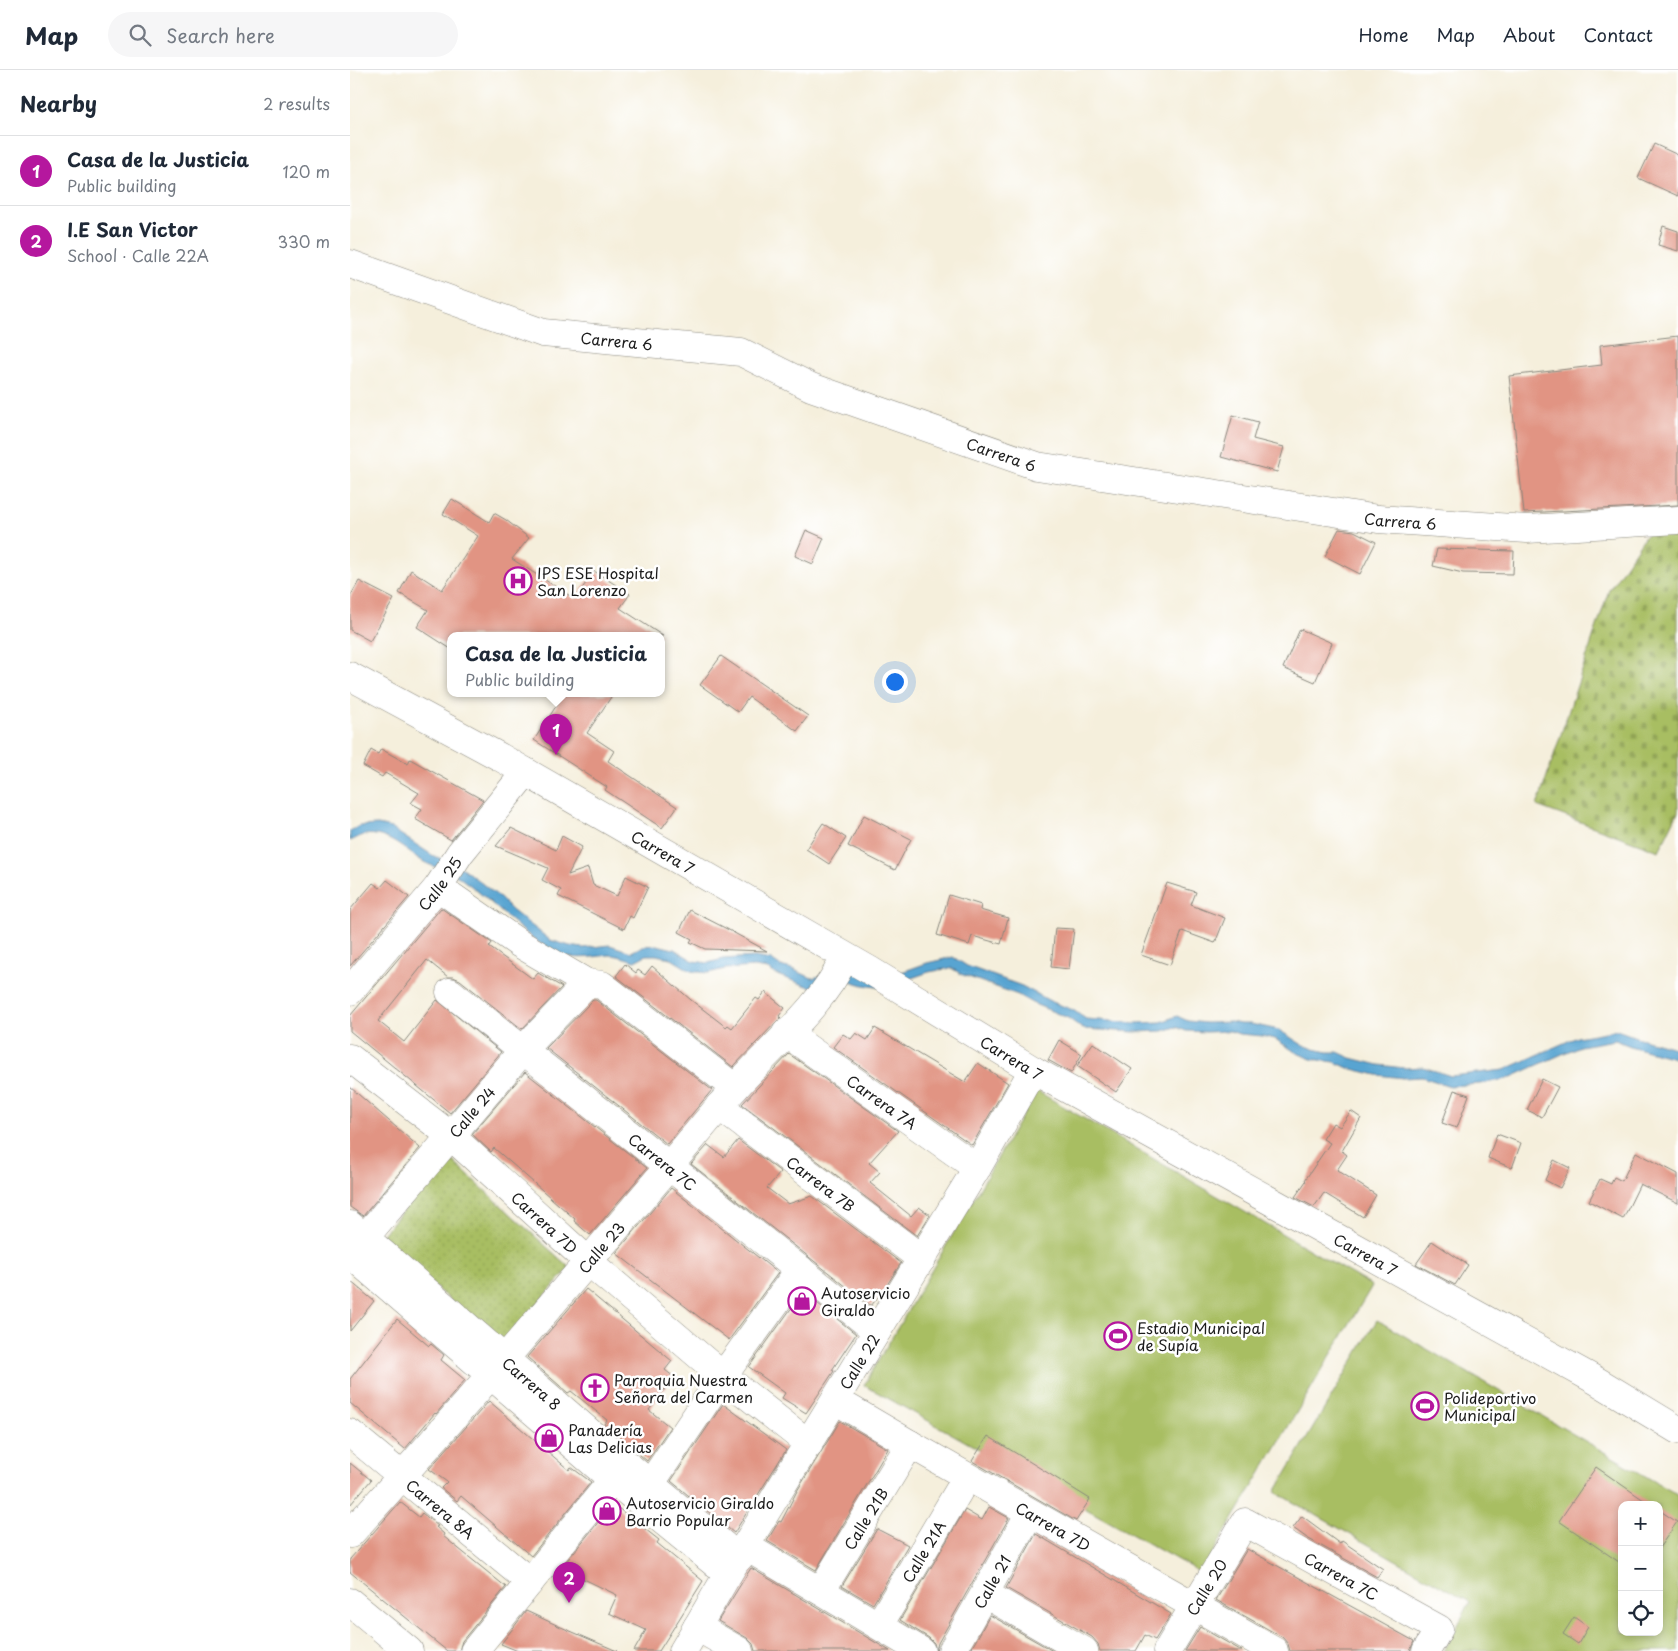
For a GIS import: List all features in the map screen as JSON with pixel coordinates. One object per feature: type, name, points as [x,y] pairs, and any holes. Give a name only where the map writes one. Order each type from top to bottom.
[{"type":"street","name":"Carrera 6","points":[[350,264],[543,333],[741,352],[811,387],[1037,466],[1378,519],[1527,529],[1678,520]]},
{"type":"street","name":"Carrera 7","points":[[350,676],[526,772],[843,963],[871,971],[1033,1070],[1588,1376],[1678,1430]]},
{"type":"street","name":"Calle 25","points":[[350,991],[441,883],[460,853],[526,772]]},
{"type":"street","name":"Carrera 7B","points":[[441,883],[520,944],[594,984],[922,1259]]},
{"type":"street","name":"Calle 23","points":[[350,1534],[589,1262],[727,1097],[820,997],[843,963]]},
{"type":"street","name":"Calle 24","points":[[353,1245],[451,1136],[524,1049],[594,984]]},
{"type":"street","name":"Carrera 7C","points":[[450,992],[877,1331]]},
{"type":"street","name":"Carrera 7A","points":[[786,1033],[977,1168]]},
{"type":"street","name":"Carrera 7D","points":[[350,1058],[451,1136],[589,1262],[723,1376],[810,1444]]},
{"type":"street","name":"Calle 22","points":[[683,1651],[977,1168],[1033,1070]]},
{"type":"street","name":"Carrera 8","points":[[353,1245],[498,1366],[619,1472],[737,1560],[821,1591],[921,1651]]},
{"type":"street","points":[[651,1484],[723,1376],[800,1269]]},
{"type":"street","name":"Carrera 7D","points":[[835,1400],[1269,1650]]},
{"type":"street","name":"Carrera 8A","points":[[350,1434],[530,1582]]},
{"type":"street","name":"Calle 21B","points":[[821,1591],[910,1444]]},
{"type":"street","name":"Carrera 8","points":[[619,1472],[651,1484],[737,1560]]},
{"type":"street","points":[[474,1651],[619,1472]]},
{"type":"street","name":"Calle 21A","points":[[879,1625],[967,1477]]},
{"type":"street","name":"Calle 21","points":[[952,1651],[1030,1512]]},
{"type":"street","name":"Carrera 7C","points":[[1245,1522],[1432,1640]]},
{"type":"street","name":"Calle 20","points":[[1167,1651],[1245,1522]]},
{"type":"street","points":[[985,1594],[1084,1651]]},
{"type":"street","points":[[350,1602],[409,1651]]},
{"type":"street","points":[[697,1627],[739,1651]]},
{"type":"green space","points":[[1650,529],[1678,539],[1678,812],[1659,851],[1537,806],[1609,590]]},
{"type":"green space","name":"Estadio Municipal de Supía","points":[[1037,1091],[1372,1286],[1201,1573],[864,1385]]},
{"type":"green space","points":[[447,1156],[570,1268],[500,1345],[380,1238]]},
{"type":"green space","name":"Polideportivo Municipal","points":[[1377,1320],[1678,1495],[1678,1651],[1444,1651],[1470,1602],[1275,1492]]},
{"type":"water","points":[[378,825],[391,828],[432,855],[461,867],[550,940],[570,946],[583,948],[610,945],[631,952],[643,946],[657,945],[674,949],[694,961],[708,963],[723,959],[755,957],[771,960],[780,966],[812,978],[838,972],[896,974],[927,963],[953,957],[967,966],[1022,986],[1050,1001],[1073,1010],[1086,1019],[1136,1023],[1161,1022],[1177,1016],[1188,1021],[1206,1023],[1231,1022],[1251,1024],[1279,1030],[1301,1044],[1314,1049],[1338,1052],[1351,1058],[1379,1065],[1404,1068],[1423,1067],[1451,1076],[1504,1070],[1577,1037],[1617,1030],[1678,1049],[1678,1059],[1633,1047],[1615,1040],[1580,1046],[1507,1079],[1480,1084],[1450,1086],[1422,1077],[1403,1078],[1377,1075],[1348,1068],[1335,1062],[1311,1059],[1297,1053],[1275,1039],[1263,1036],[1239,1034],[1230,1031],[1186,1031],[1176,1027],[1163,1031],[1135,1032],[1083,1029],[1068,1018],[1018,995],[963,975],[951,968],[929,972],[883,988],[835,980],[810,987],[777,975],[768,969],[754,967],[725,969],[708,973],[691,971],[670,958],[656,955],[646,955],[635,961],[612,955],[581,958],[567,957],[541,944],[459,877],[424,862],[396,843],[380,836],[372,835],[364,835],[350,841],[350,831],[359,826]]},
{"type":"building","points":[[1654,144],[1678,155],[1678,196],[1638,178]]},
{"type":"building","points":[[1663,226],[1678,231],[1678,251],[1658,245]]},
{"type":"building","points":[[1678,336],[1678,505],[1524,513],[1509,376],[1602,365],[1600,345]]},
{"type":"building","points":[[1233,415],[1258,422],[1253,439],[1284,447],[1277,472],[1221,457]]},
{"type":"building","points":[[452,499],[489,522],[494,513],[529,538],[512,559],[575,599],[594,571],[630,594],[620,608],[657,632],[447,632],[447,646],[417,627],[428,610],[399,593],[411,570],[442,590],[478,536],[443,514]]},
{"type":"building","points":[[1339,529],[1354,531],[1376,542],[1360,574],[1325,556]]},
{"type":"building","points":[[806,530],[824,538],[813,564],[795,556]]},
{"type":"building","points":[[1437,549],[1514,551],[1513,574],[1463,573],[1433,566]]},
{"type":"building","points":[[359,581],[394,599],[370,641],[350,630],[350,597]]},
{"type":"building","points":[[1300,629],[1332,643],[1315,682],[1283,668]]},
{"type":"building","points":[[721,656],[808,716],[797,731],[749,697],[738,712],[700,685]]},
{"type":"building","points":[[562,697],[611,697],[587,733],[614,751],[608,761],[677,807],[662,828],[605,790],[607,787],[534,740]]},
{"type":"building","points":[[381,749],[408,764],[410,759],[483,800],[451,840],[415,819],[422,809],[411,803],[419,793],[385,773],[382,777],[363,766],[371,750],[378,754]]},
{"type":"building","points":[[864,815],[911,839],[895,870],[848,846]]},
{"type":"building","points":[[823,823],[846,838],[829,864],[806,849]]},
{"type":"building","points":[[511,828],[556,850],[562,836],[582,847],[568,875],[588,868],[593,885],[617,896],[626,876],[648,887],[633,918],[630,916],[624,929],[558,896],[561,890],[542,880],[548,868],[496,846]]},
{"type":"building","points":[[387,880],[409,897],[350,966],[350,910],[373,883],[380,888]]},
{"type":"building","points":[[1167,883],[1196,892],[1191,905],[1225,918],[1215,943],[1182,931],[1170,965],[1141,955]]},
{"type":"building","points":[[949,895],[981,905],[980,910],[1008,918],[1001,944],[972,936],[969,945],[937,935]]},
{"type":"building","points":[[441,908],[492,943],[489,947],[533,979],[538,973],[562,987],[522,1029],[460,980],[448,977],[427,960],[378,1021],[404,1042],[437,1000],[501,1052],[450,1113],[350,1031],[350,1016]]},
{"type":"building","points":[[690,910],[767,951],[705,949],[690,942],[692,939],[679,932]]},
{"type":"building","points":[[1055,928],[1074,929],[1069,969],[1051,967]]},
{"type":"building","points":[[625,964],[636,973],[638,970],[645,975],[652,966],[726,1027],[728,1025],[732,1028],[756,998],[759,1000],[765,992],[785,1008],[779,1016],[781,1017],[733,1067],[616,976]]},
{"type":"building","points":[[593,1000],[596,1000],[712,1090],[667,1144],[546,1048]]},
{"type":"building","points":[[875,1028],[965,1082],[978,1063],[1008,1083],[972,1145],[833,1047],[843,1034],[851,1039],[856,1033],[867,1040]]},
{"type":"building","points":[[1059,1040],[1082,1054],[1071,1073],[1048,1060]]},
{"type":"building","points":[[1093,1043],[1132,1069],[1116,1092],[1077,1066]]},
{"type":"building","points":[[789,1054],[898,1131],[869,1163],[880,1172],[870,1183],[911,1216],[919,1207],[930,1215],[917,1236],[742,1104]]},
{"type":"building","points":[[525,1072],[647,1168],[590,1235],[574,1221],[575,1219],[494,1148],[491,1152],[472,1134]]},
{"type":"building","points":[[1542,1079],[1558,1087],[1542,1117],[1527,1110]]},
{"type":"building","points":[[350,1087],[420,1148],[363,1216],[350,1207]]},
{"type":"building","points":[[1454,1090],[1469,1095],[1457,1128],[1442,1123]]},
{"type":"building","points":[[1351,1111],[1361,1118],[1342,1151],[1347,1155],[1337,1170],[1376,1195],[1363,1217],[1324,1193],[1314,1207],[1295,1197],[1330,1143],[1323,1139],[1333,1123],[1340,1127]]},
{"type":"building","points":[[1497,1134],[1521,1143],[1512,1168],[1488,1158]]},
{"type":"building","points":[[738,1140],[781,1172],[767,1188],[788,1204],[812,1196],[901,1263],[871,1306],[691,1164],[708,1145],[724,1157]]},
{"type":"building","points":[[1636,1152],[1678,1174],[1678,1203],[1640,1184],[1623,1219],[1589,1201],[1600,1179],[1611,1184],[1614,1177],[1622,1181]]},
{"type":"building","points":[[1554,1160],[1570,1168],[1560,1188],[1545,1180]]},
{"type":"building","points":[[671,1188],[778,1273],[729,1340],[616,1253]]},
{"type":"building","points":[[1432,1241],[1468,1265],[1455,1285],[1416,1264]]},
{"type":"building","points":[[350,1281],[374,1301],[350,1331]]},
{"type":"building","points":[[586,1289],[672,1361],[665,1370],[674,1377],[649,1410],[670,1427],[647,1461],[604,1424],[607,1420],[571,1391],[568,1393],[527,1357]]},
{"type":"building","points":[[803,1292],[856,1334],[806,1413],[782,1398],[785,1393],[749,1367]]},
{"type":"building","points":[[397,1319],[429,1346],[431,1344],[444,1355],[441,1360],[465,1380],[405,1449],[350,1403],[350,1379]]},
{"type":"building","points":[[489,1401],[569,1470],[571,1467],[591,1482],[531,1556],[461,1496],[457,1501],[441,1488],[447,1482],[429,1469]]},
{"type":"building","points":[[723,1404],[786,1450],[734,1533],[671,1481]]},
{"type":"building","points":[[840,1421],[888,1449],[816,1570],[767,1541],[779,1521],[781,1522],[797,1491]]},
{"type":"building","points":[[988,1436],[1090,1499],[1076,1521],[972,1461]]},
{"type":"building","points":[[350,1463],[371,1480],[350,1505]]},
{"type":"building","points":[[1596,1467],[1645,1501],[1618,1501],[1618,1561],[1559,1521]]},
{"type":"building","points":[[400,1502],[419,1517],[422,1513],[438,1526],[436,1527],[444,1534],[443,1536],[506,1587],[462,1641],[459,1651],[447,1651],[350,1572],[350,1559]]},
{"type":"building","points":[[613,1504],[659,1540],[657,1543],[703,1581],[659,1651],[634,1651],[646,1630],[609,1613],[617,1595],[561,1568]]},
{"type":"building","points":[[989,1507],[1009,1518],[938,1643],[936,1650],[934,1643],[929,1638],[900,1620],[965,1510],[982,1520]]},
{"type":"building","points":[[1663,1513],[1677,1522],[1663,1542]]},
{"type":"building","points":[[1302,1516],[1340,1544],[1342,1541],[1383,1569],[1377,1577],[1307,1538],[1293,1528]]},
{"type":"building","points":[[877,1529],[908,1545],[873,1604],[842,1586]]},
{"type":"building","points":[[1036,1534],[1171,1614],[1155,1640],[1145,1635],[1136,1651],[1100,1651],[1098,1644],[1092,1637],[1006,1588]]},
{"type":"building","points":[[1247,1549],[1414,1641],[1410,1651],[1290,1651],[1288,1644],[1282,1637],[1216,1600]]},
{"type":"building","points":[[751,1568],[890,1651],[755,1651],[753,1644],[747,1638],[718,1621]]},
{"type":"building","points":[[526,1611],[617,1651],[518,1651],[501,1644]]},
{"type":"building","points":[[990,1615],[1053,1651],[970,1651]]},
{"type":"building","points":[[1574,1617],[1588,1627],[1578,1644],[1563,1634]]},
{"type":"building","points":[[1200,1627],[1242,1651],[1185,1651]]},
{"type":"place","name":"IPS ESE Hospital San Lorenzo","points":[[518,581]]},
{"type":"place","name":"Casa de la Justicia","points":[[556,755]]},
{"type":"place","name":"Autoservicio Giraldo","points":[[802,1301]]},
{"type":"place","name":"Estadio Municipal de Supía","points":[[1118,1336]]},
{"type":"place","name":"Parroquia Nuestra Señora del Carmen","points":[[595,1388]]},
{"type":"place","name":"Polideportivo Municipal","points":[[1425,1406]]},
{"type":"place","name":"Panadería Las Delicias","points":[[549,1438]]},
{"type":"place","name":"Autoservicio Giraldo Barrio Popular","points":[[607,1511]]},
{"type":"place","name":"I.E San Victor","points":[[569,1603]]}]
